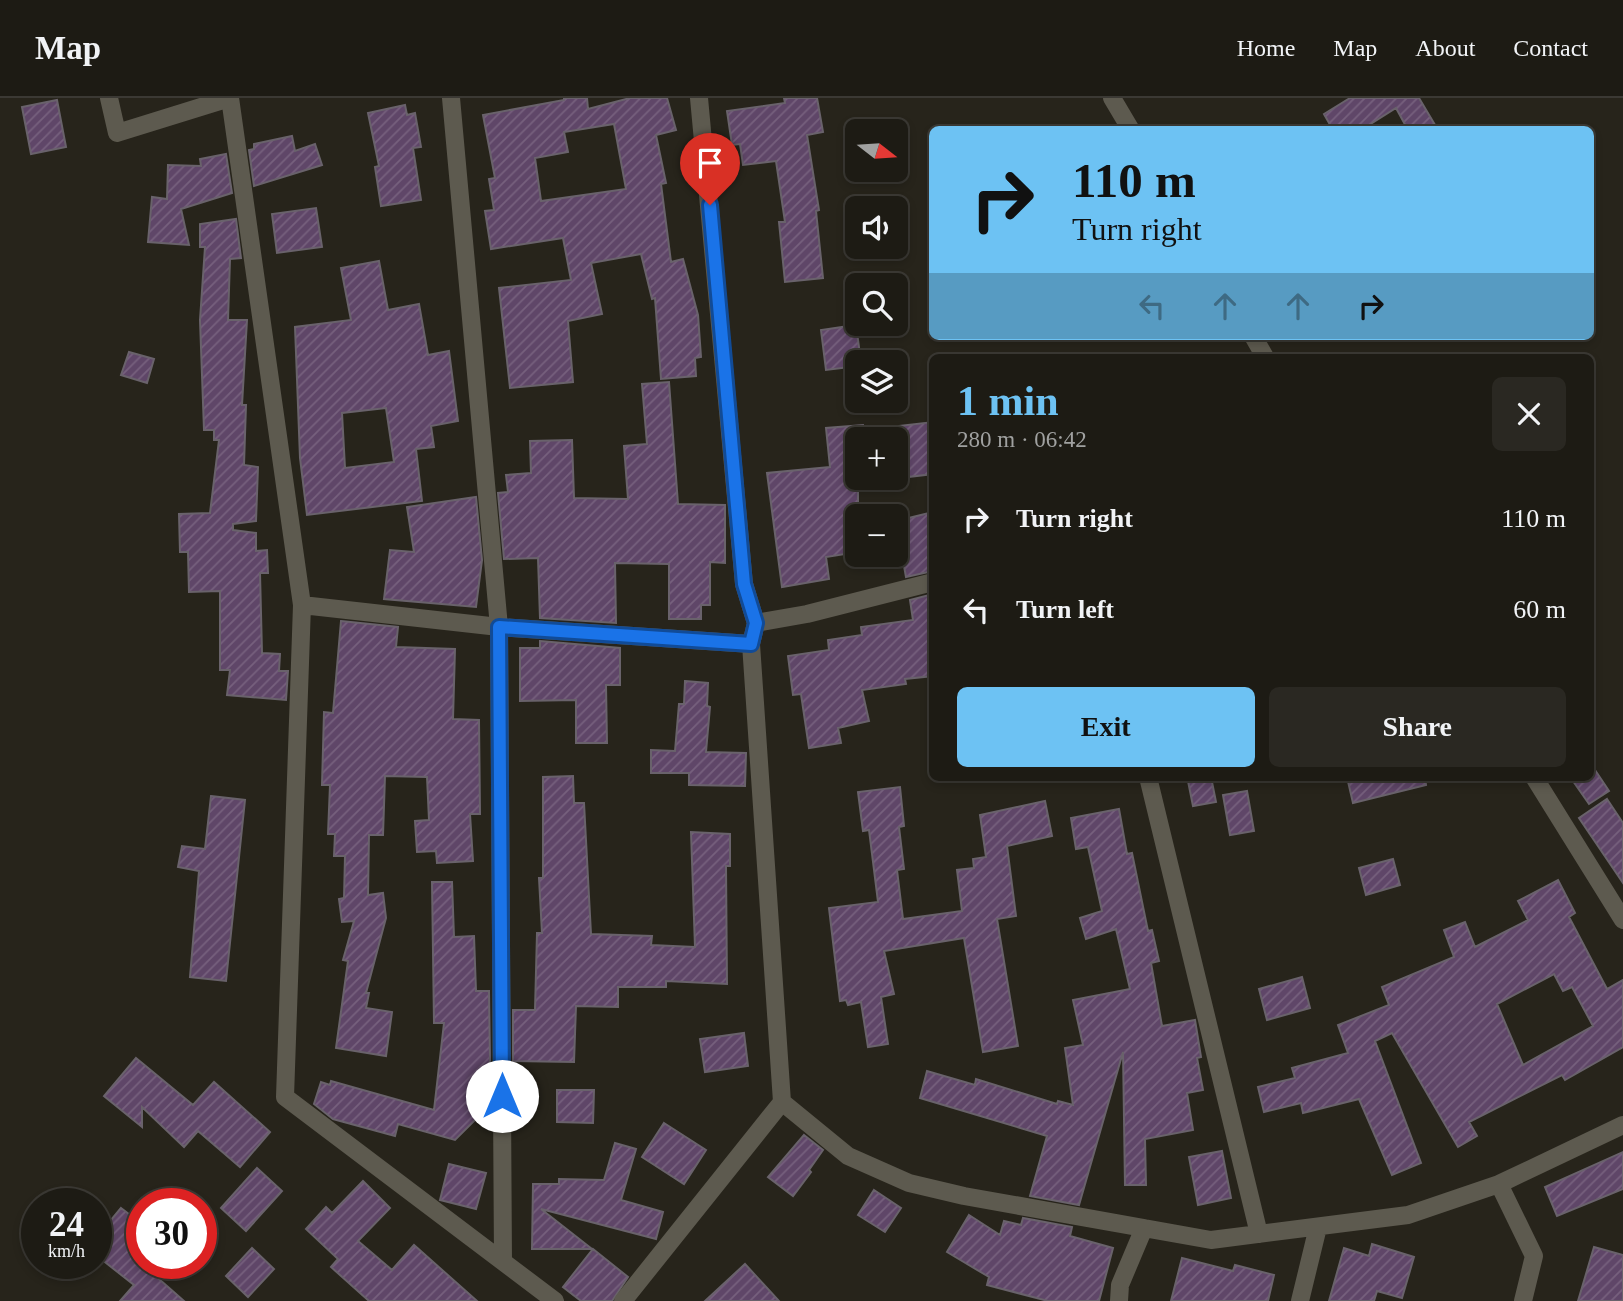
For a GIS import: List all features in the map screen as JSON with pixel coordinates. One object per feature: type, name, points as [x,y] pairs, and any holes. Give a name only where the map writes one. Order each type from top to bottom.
[{"type":"street","points":[[109,98],[117,133],[230,98],[302,604],[285,1097],[555,1301]]},
{"type":"street","points":[[452,98],[499,627],[503,1261]]},
{"type":"street","points":[[623,1301],[782,1102],[751,644],[756,623],[744,584],[699,98]]},
{"type":"street","points":[[1112,98],[1129,126]]},
{"type":"street","points":[[756,623],[807,614],[929,583]]},
{"type":"street","points":[[302,604],[499,627],[751,644]]},
{"type":"street","points":[[1149,781],[1259,1234]]},
{"type":"street","points":[[1536,781],[1623,920]]},
{"type":"street","points":[[782,1102],[848,1156],[909,1183],[964,1196],[1212,1240],[1408,1215],[1499,1184],[1623,1125]]},
{"type":"street","points":[[1499,1184],[1534,1256],[1523,1301]]},
{"type":"street","points":[[1300,1301],[1318,1227]]},
{"type":"street","points":[[1119,1301],[1120,1285],[1144,1228]]},
{"type":"building","points":[[587,98],[588,109],[630,98],[667,98],[676,130],[656,135],[666,183],[661,184],[671,262],[683,259],[698,315],[701,357],[695,358],[696,376],[661,379],[655,298],[652,299],[641,254],[591,263],[602,314],[568,321],[573,382],[510,388],[499,288],[571,280],[563,238],[491,249],[485,211],[494,210],[489,179],[495,178],[483,115]],"holes":[[[614,124],[626,189],[541,201],[535,158],[568,152],[564,132]]]},
{"type":"building","points":[[784,98],[817,98],[823,132],[807,135],[819,210],[816,211],[823,278],[785,282],[779,222],[785,222],[776,161],[743,165],[740,144],[732,145],[727,111],[785,103]]},
{"type":"building","points":[[1350,98],[1419,98],[1436,126],[1406,126],[1396,108],[1367,126],[1331,126],[1324,114]]},
{"type":"building","points":[[57,100],[66,147],[31,154],[22,107]]},
{"type":"building","points":[[405,105],[407,115],[415,113],[421,147],[413,148],[421,200],[381,206],[375,167],[379,166],[368,113]]},
{"type":"building","points":[[292,136],[295,151],[315,144],[322,165],[254,186],[249,150],[254,149],[254,144]]},
{"type":"building","points":[[226,154],[232,193],[181,209],[189,245],[148,242],[152,197],[167,199],[168,165],[201,166],[200,159]]},
{"type":"building","points":[[316,208],[322,247],[277,253],[272,214]]},
{"type":"building","points":[[236,219],[241,258],[230,259],[228,320],[247,320],[242,405],[246,405],[244,465],[258,467],[256,521],[233,524],[233,530],[256,533],[256,551],[267,550],[268,573],[260,573],[262,653],[280,654],[279,671],[288,671],[286,700],[227,695],[230,670],[220,670],[220,591],[189,592],[188,552],[180,552],[179,514],[210,513],[219,440],[214,440],[214,430],[204,430],[200,320],[205,247],[200,247],[200,224]]},
{"type":"building","points":[[379,261],[388,310],[419,304],[428,355],[449,351],[458,421],[431,426],[434,447],[416,449],[422,501],[307,515],[300,458],[295,327],[351,320],[341,268]],"holes":[[[386,408],[394,462],[345,468],[342,413]]]},
{"type":"building","points":[[845,327],[845,336],[857,336],[859,350],[845,350],[845,368],[826,370],[821,330]]},
{"type":"building","points":[[129,352],[154,359],[147,383],[121,375]]},
{"type":"building","points":[[669,382],[678,504],[725,505],[725,563],[710,562],[710,605],[701,605],[701,619],[669,619],[669,564],[615,563],[616,623],[540,618],[538,558],[504,559],[498,493],[508,492],[506,475],[531,473],[530,441],[572,440],[574,498],[628,499],[624,446],[647,444],[642,384]]},
{"type":"building","points":[[929,422],[929,474],[908,477],[908,427],[890,427]]},
{"type":"building","points":[[863,425],[863,427],[845,427],[845,490],[858,490],[858,504],[845,504],[845,554],[826,557],[829,579],[782,587],[767,473],[830,467],[826,428]]},
{"type":"building","points":[[476,497],[482,560],[476,607],[384,599],[390,550],[414,552],[407,507]]},
{"type":"building","points":[[929,513],[929,572],[906,577],[904,567],[908,567],[908,518]]},
{"type":"building","points":[[929,595],[929,676],[905,679],[906,684],[862,690],[869,721],[838,728],[841,743],[809,748],[801,694],[793,695],[788,656],[829,650],[828,640],[862,635],[861,627],[913,620],[910,600]]},
{"type":"building","points":[[341,621],[398,627],[396,647],[455,649],[453,719],[479,720],[480,814],[470,814],[473,861],[437,863],[436,851],[417,852],[415,821],[429,820],[427,777],[385,776],[383,835],[369,835],[368,895],[383,893],[386,918],[366,993],[369,993],[366,1008],[392,1012],[386,1056],[336,1048],[348,961],[343,960],[354,921],[342,922],[339,899],[344,898],[345,856],[334,856],[335,834],[328,834],[330,785],[322,785],[324,712],[333,713]]},
{"type":"building","points":[[540,641],[620,648],[620,685],[606,685],[607,743],[576,743],[576,700],[520,701],[520,648],[540,648]]},
{"type":"building","points":[[685,681],[708,683],[707,706],[710,707],[706,752],[746,753],[745,786],[689,785],[689,773],[651,773],[651,750],[675,751],[679,704],[684,704]]},
{"type":"building","points":[[1594,768],[1609,791],[1589,804],[1573,781],[1594,781]]},
{"type":"building","points":[[573,776],[574,803],[584,803],[591,934],[652,936],[651,945],[695,947],[691,832],[730,834],[730,866],[726,866],[727,984],[666,981],[666,987],[618,987],[618,1007],[576,1006],[574,1062],[513,1061],[513,1010],[535,1010],[537,933],[542,933],[539,878],[543,878],[543,777]]},
{"type":"building","points":[[1188,781],[1212,781],[1216,802],[1193,806]]},
{"type":"building","points":[[1348,781],[1426,781],[1426,785],[1353,803]]},
{"type":"building","points":[[900,787],[904,826],[899,827],[904,869],[897,870],[903,919],[962,911],[957,870],[974,868],[973,859],[986,857],[980,815],[1045,801],[1052,836],[1007,846],[1016,916],[997,919],[1018,1046],[983,1052],[964,938],[884,951],[894,994],[881,997],[888,1044],[868,1047],[861,1002],[848,1005],[846,1000],[840,1001],[829,908],[878,902],[869,830],[863,831],[858,792]]},
{"type":"building","points":[[1247,791],[1254,831],[1230,835],[1223,795]]},
{"type":"building","points":[[211,796],[245,800],[226,981],[190,977],[199,871],[178,867],[182,846],[205,849]]},
{"type":"building","points":[[1607,799],[1623,823],[1623,883],[1579,818]]},
{"type":"building","points":[[1119,809],[1127,854],[1132,853],[1148,931],[1152,930],[1159,961],[1151,963],[1162,1026],[1195,1020],[1201,1057],[1197,1058],[1203,1090],[1187,1093],[1193,1130],[1145,1139],[1146,1185],[1125,1185],[1123,1052],[1079,1205],[1030,1196],[1047,1136],[920,1098],[927,1071],[975,1085],[976,1079],[1057,1104],[1058,1101],[1073,1105],[1065,1048],[1083,1045],[1073,1000],[1130,989],[1116,929],[1086,939],[1080,918],[1102,911],[1088,847],[1076,849],[1071,818]]},
{"type":"building","points":[[1393,859],[1400,885],[1366,895],[1359,868]]},
{"type":"building","points":[[1558,880],[1575,913],[1569,917],[1607,989],[1623,980],[1623,1047],[1565,1080],[1562,1075],[1469,1122],[1477,1136],[1458,1147],[1392,1033],[1375,1041],[1421,1163],[1392,1175],[1359,1099],[1303,1113],[1301,1103],[1264,1112],[1258,1087],[1295,1078],[1292,1068],[1348,1053],[1338,1025],[1389,1005],[1382,987],[1454,957],[1444,930],[1465,922],[1475,947],[1528,920],[1518,901]],"holes":[[[1554,974],[1563,991],[1572,987],[1593,1026],[1523,1065],[1497,1004]]]},
{"type":"building","points":[[432,882],[452,882],[454,937],[474,936],[476,991],[489,991],[490,1061],[475,1120],[455,1140],[398,1124],[395,1136],[333,1119],[314,1104],[321,1082],[330,1085],[331,1081],[434,1110],[444,1023],[434,1023]]},
{"type":"building","points":[[1302,977],[1310,1008],[1267,1020],[1259,989]]},
{"type":"building","points":[[744,1033],[748,1066],[705,1072],[700,1039]]},
{"type":"building","points":[[136,1058],[193,1105],[214,1082],[270,1132],[240,1167],[198,1131],[184,1147],[142,1107],[142,1127],[104,1096]]},
{"type":"building","points":[[557,1090],[594,1090],[593,1123],[557,1122]]},
{"type":"building","points":[[664,1123],[706,1150],[684,1184],[642,1157]]},
{"type":"building","points":[[804,1135],[823,1150],[793,1196],[768,1177]]},
{"type":"building","points":[[615,1143],[636,1149],[621,1200],[663,1212],[656,1239],[541,1209],[592,1249],[532,1249],[533,1184],[559,1184],[559,1179],[604,1180]]},
{"type":"building","points":[[1222,1151],[1231,1198],[1198,1205],[1189,1157]]},
{"type":"building","points":[[1623,1152],[1623,1189],[1557,1216],[1545,1187]]},
{"type":"building","points":[[449,1164],[486,1173],[476,1209],[440,1200]]},
{"type":"building","points":[[257,1168],[282,1191],[246,1231],[221,1208]]},
{"type":"building","points":[[363,1181],[390,1208],[358,1241],[392,1270],[414,1245],[477,1301],[369,1301],[331,1267],[338,1259],[306,1229],[326,1207],[332,1213]]},
{"type":"building","points":[[874,1190],[901,1208],[885,1232],[858,1215]]},
{"type":"building","points":[[121,1208],[126,1212],[126,1279],[112,1268],[112,1219]]},
{"type":"building","points":[[969,1215],[1000,1235],[1004,1221],[1021,1225],[1023,1218],[1072,1227],[1070,1236],[1113,1248],[1099,1301],[1048,1301],[987,1285],[989,1277],[947,1252]]},
{"type":"building","points":[[1372,1244],[1414,1257],[1402,1298],[1377,1291],[1374,1301],[1329,1301],[1344,1248],[1369,1256]]},
{"type":"building","points":[[1594,1247],[1623,1255],[1623,1301],[1578,1301]]},
{"type":"building","points":[[252,1248],[274,1269],[248,1297],[226,1276]]},
{"type":"building","points":[[593,1249],[628,1277],[612,1301],[581,1301],[563,1287]]},
{"type":"building","points":[[1182,1258],[1233,1271],[1235,1265],[1274,1275],[1268,1301],[1171,1301]]},
{"type":"building","points":[[745,1264],[779,1301],[705,1301]]},
{"type":"building","points":[[126,1279],[159,1279],[184,1301],[120,1301],[134,1285]]},
{"type":"route","points":[[502,1096],[499,627],[751,644],[756,623],[744,584],[710,205]]}]
